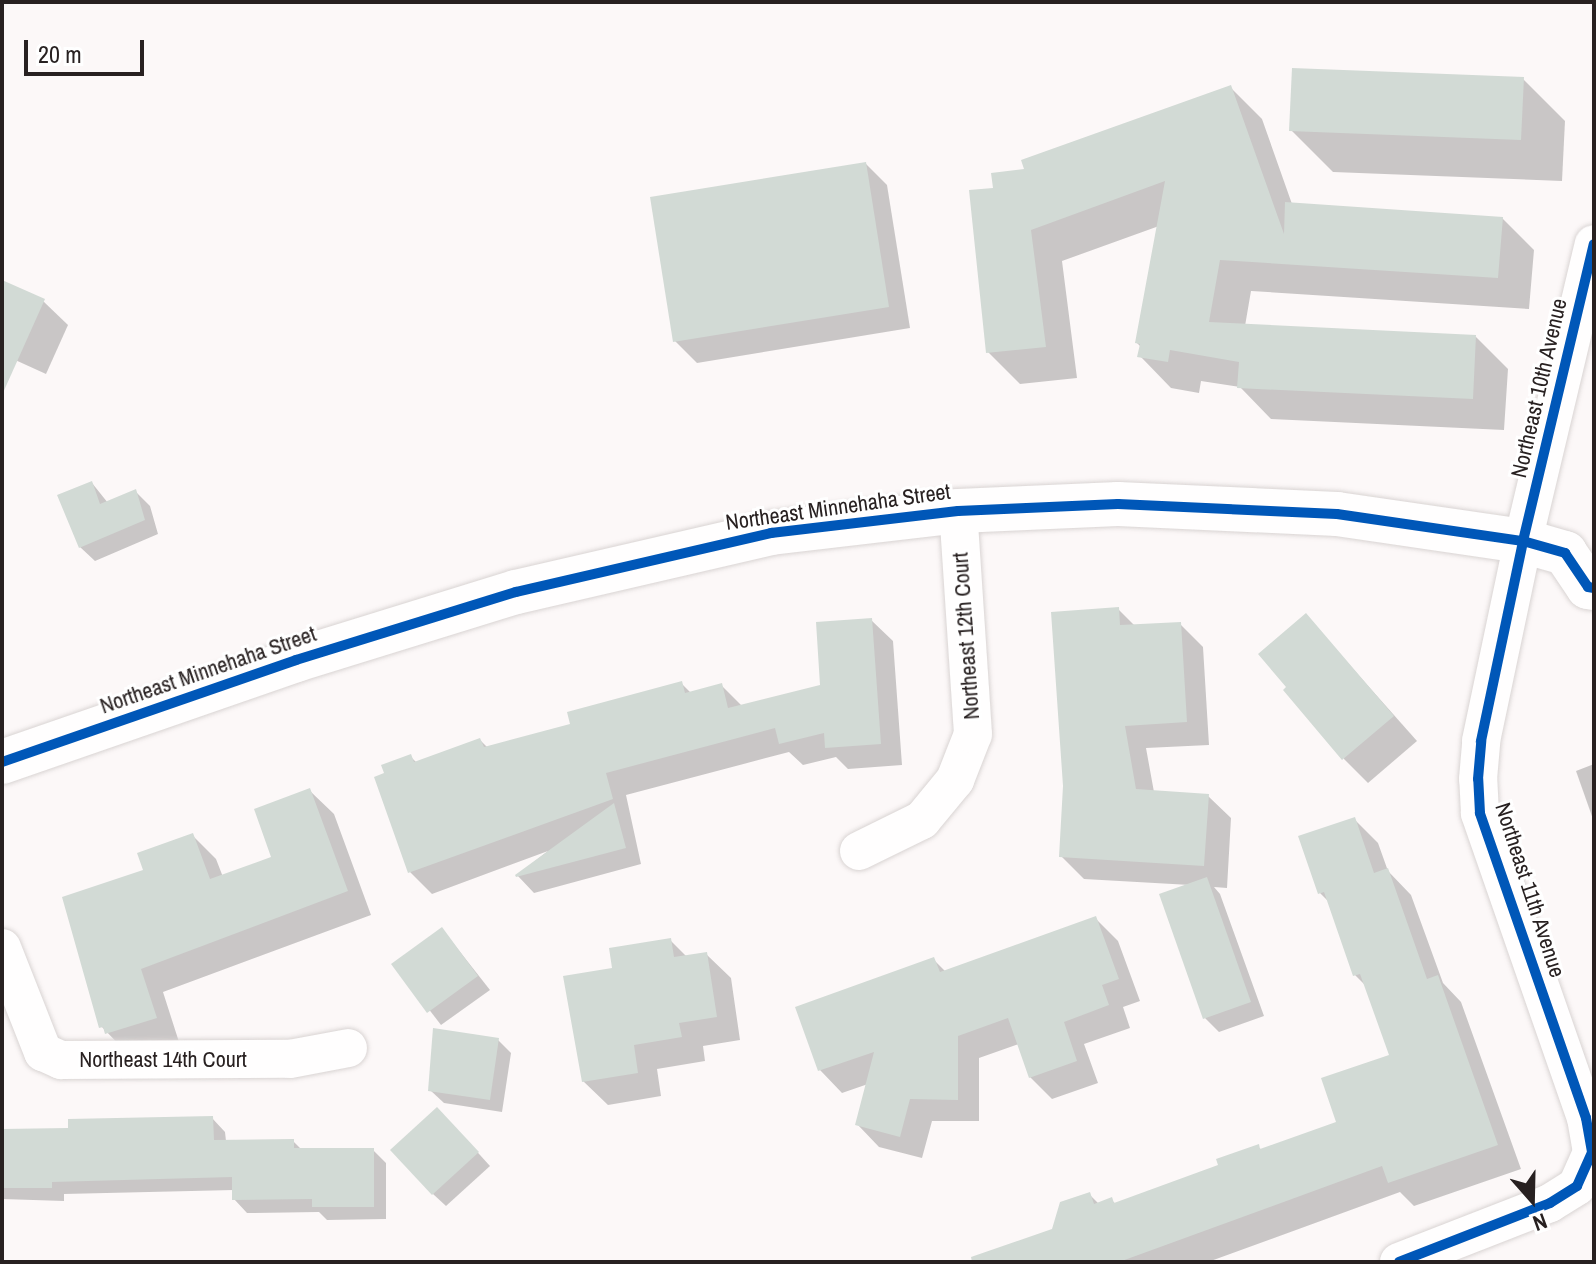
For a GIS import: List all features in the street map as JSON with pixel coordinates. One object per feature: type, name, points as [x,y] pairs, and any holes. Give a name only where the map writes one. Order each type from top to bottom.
[{"type":"main road","name":"Northeast Minnehaha Street","points":[[2,762],[296,660],[516,592],[771,533],[958,511],[1118,504],[1337,514],[1579,546],[1588,587],[1594,588]]},
{"type":"street","name":"Northeast 10th Avenue","points":[[1523,541],[1594,244]]},
{"type":"street","name":"Northeast 12th Court","points":[[859,851],[922,820],[955,780],[973,734],[958,511]]},
{"type":"street","name":"Northeast 11th Avenue","points":[[1523,541],[1481,741],[1480,813],[1586,1118],[1592,1152]]},
{"type":"street","name":"Northeast 14th Court","points":[[2,948],[43,1052],[61,1060],[290,1059],[348,1048]]},
{"type":"street","points":[[1399,1262],[1550,1203],[1577,1186],[1592,1152]]},
{"type":"building","points":[[1292,68],[1524,77],[1521,140],[1289,131]]},
{"type":"building","points":[[1231,85],[1284,234],[1285,202],[1503,217],[1498,278],[1220,260],[1209,322],[1476,335],[1473,399],[1237,388],[1239,362],[1170,350],[1168,362],[1137,357],[1140,344],[1135,343],[1165,181],[1031,230],[1046,347],[986,353],[969,190],[993,188],[991,173],[1024,169],[1021,160]]},
{"type":"building","points":[[866,162],[889,307],[673,342],[650,197]]},
{"type":"building","points":[[2,280],[45,299],[2,395]]},
{"type":"building","points":[[92,481],[100,504],[136,489],[145,520],[79,548],[57,495]]},
{"type":"building","points":[[1119,607],[1120,625],[1181,622],[1187,722],[1125,726],[1136,789],[1209,794],[1204,866],[1059,857],[1063,786],[1051,612]]},
{"type":"building","points":[[1306,613],[1394,716],[1342,760],[1283,690],[1286,687],[1258,654]]},
{"type":"building","points":[[872,618],[881,744],[825,748],[824,733],[779,744],[775,728],[606,773],[613,799],[408,873],[374,777],[384,773],[381,765],[411,754],[414,762],[480,738],[484,747],[570,724],[567,712],[682,681],[685,693],[722,683],[728,708],[820,685],[816,622]]},
{"type":"building","points":[[310,788],[348,891],[141,969],[157,1018],[105,1034],[103,1027],[99,1028],[62,897],[143,870],[137,853],[193,833],[210,879],[271,857],[254,809]]},
{"type":"building","points":[[614,803],[626,848],[516,877],[515,875]]},
{"type":"building","points":[[1355,817],[1374,873],[1388,868],[1427,979],[1438,975],[1498,1145],[1388,1183],[1382,1166],[1119,1262],[972,1262],[971,1257],[1052,1229],[1060,1202],[1090,1192],[1094,1204],[1112,1197],[1114,1203],[1218,1165],[1216,1159],[1259,1144],[1260,1149],[1336,1122],[1321,1078],[1389,1055],[1360,974],[1353,976],[1324,892],[1318,894],[1298,836]]},
{"type":"building","points":[[1207,877],[1251,1002],[1203,1019],[1159,894]]},
{"type":"building","points":[[1096,916],[1119,979],[1102,985],[1109,1005],[1064,1022],[1077,1061],[1029,1078],[1008,1018],[958,1036],[958,1100],[910,1099],[900,1137],[855,1125],[874,1052],[818,1071],[795,1007],[934,957],[940,972]]},
{"type":"building","points":[[442,927],[478,976],[427,1013],[391,964]]},
{"type":"building","points":[[671,938],[674,957],[707,952],[717,1017],[679,1023],[682,1037],[634,1045],[638,1073],[582,1082],[563,976],[612,968],[609,948]]},
{"type":"building","points":[[433,1028],[499,1038],[490,1100],[428,1091]]},
{"type":"building","points":[[437,1107],[479,1152],[432,1195],[390,1150]]},
{"type":"building","points":[[213,1116],[214,1140],[294,1139],[294,1148],[374,1148],[374,1207],[312,1207],[312,1199],[232,1200],[232,1177],[52,1182],[52,1188],[2,1188],[2,1129],[68,1128],[68,1119]]},
{"type":"cycle path","points":[[1399,1262],[1550,1203],[1577,1186],[1592,1152],[1586,1118],[1480,813],[1478,779],[1481,741],[1523,541],[1594,244]]},
{"type":"cycle path","points":[[2,762],[296,660],[516,592],[771,533],[958,511],[1118,504],[1337,514],[1523,541],[1565,553],[1588,587],[1594,588]]}]
